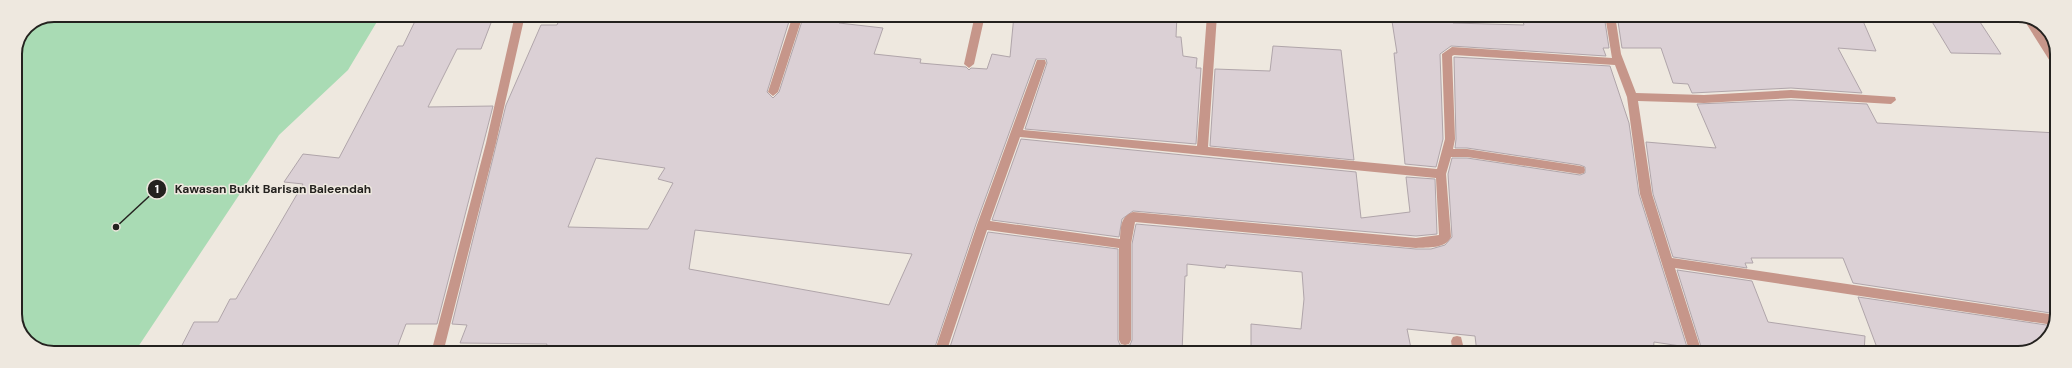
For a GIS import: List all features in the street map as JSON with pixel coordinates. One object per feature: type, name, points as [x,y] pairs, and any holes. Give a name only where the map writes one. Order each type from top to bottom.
[{"type":"street","points":[[439,346],[491,143],[518,22]]},
{"type":"street","points":[[773,92],[796,22]]},
{"type":"street","points":[[969,64],[978,22]]},
{"type":"street","points":[[1202,151],[1211,22]]},
{"type":"street","points":[[1611,22],[1618,62],[1632,97],[1646,194],[1694,346]]},
{"type":"street","points":[[2033,25],[2050,53]]},
{"type":"street","points":[[1125,340],[1125,244],[1128,220],[1132,217],[1416,243],[1440,241],[1444,237],[1445,231],[1441,174],[1450,140],[1447,54],[1452,51],[1618,62]]},
{"type":"street","points":[[942,346],[963,280],[1018,133],[1041,63]]},
{"type":"street","points":[[1632,97],[1704,99],[1791,94],[1891,100]]},
{"type":"street","points":[[1018,133],[1441,174]]},
{"type":"street","points":[[1446,153],[1467,153],[1580,170]]},
{"type":"street","points":[[983,225],[1125,244]]},
{"type":"street","points":[[1667,262],[2050,319]]},
{"type":"green space","points":[[54,22],[377,22],[348,70],[279,135],[139,346],[50,346],[40,343],[31,337],[27,332],[22,316],[22,54],[24,42],[27,36],[36,27],[42,24]]},
{"type":"building","points":[[415,22],[491,22],[481,49],[457,49],[428,107],[493,106],[437,324],[406,324],[398,346],[182,346],[194,322],[218,322],[230,299],[236,299],[303,184],[284,182],[303,154],[339,158],[398,46],[403,46]]},
{"type":"building","points":[[558,22],[789,22],[767,92],[773,98],[779,92],[802,22],[839,22],[883,28],[874,54],[921,59],[920,63],[966,67],[969,70],[971,68],[987,69],[992,54],[1010,57],[1013,22],[1177,22],[1176,37],[1181,37],[1183,56],[1197,58],[1196,68],[1201,68],[1196,144],[1025,129],[1047,63],[1046,59],[1036,59],[976,224],[935,346],[546,346],[547,344],[460,343],[467,325],[452,324],[506,105],[541,25],[557,25]],"holes":[[[596,158],[665,168],[658,179],[673,183],[648,229],[568,227]],[[695,230],[912,254],[889,305],[689,269]]]},
{"type":"building","points":[[1392,22],[1453,22],[1524,25],[1523,22],[1605,22],[1609,48],[1603,48],[1606,56],[1451,46],[1440,54],[1443,139],[1436,167],[1405,164],[1394,53],[1397,53]]},
{"type":"building","points":[[1618,22],[1863,22],[1876,51],[1838,48],[1862,93],[1791,88],[1692,93],[1688,84],[1673,83],[1661,48],[1622,48]]},
{"type":"building","points":[[1932,22],[1980,22],[2001,54],[1951,53]]},
{"type":"building","points":[[1273,46],[1341,50],[1354,160],[1210,146],[1215,69],[1270,71]]},
{"type":"building","points":[[1454,57],[1610,66],[1629,123],[1639,194],[1687,346],[1654,342],[1654,346],[1476,346],[1475,336],[1407,329],[1411,346],[1251,346],[1251,324],[1301,329],[1304,299],[1302,272],[1226,265],[1225,268],[1187,264],[1187,276],[1185,276],[1182,346],[1125,346],[1130,345],[1132,340],[1132,244],[1136,224],[1416,249],[1431,249],[1445,245],[1452,237],[1448,174],[1452,158],[1467,158],[1580,175],[1585,173],[1585,167],[1580,165],[1467,148],[1455,148]]},
{"type":"building","points":[[1791,100],[1867,104],[1877,123],[2050,133],[2050,313],[1853,283],[1843,258],[1751,258],[1753,263],[1745,263],[1747,268],[1673,257],[1653,194],[1646,142],[1716,148],[1697,104]]},
{"type":"building","points":[[1021,139],[1356,172],[1361,218],[1410,212],[1406,177],[1435,179],[1437,234],[1416,236],[1133,211],[1122,219],[1119,237],[992,220]]},
{"type":"building","points":[[988,232],[1118,249],[1118,340],[1120,345],[1125,346],[950,346]]},
{"type":"building","points":[[1677,270],[1752,281],[1768,322],[1865,336],[1864,346],[1701,346]]},
{"type":"building","points":[[1858,297],[2048,325],[2039,338],[2034,342],[2022,346],[1876,346]]},
{"type":"place","name":"Kawasan Bukit Barisan Baleendah","points":[[116,227]]}]
